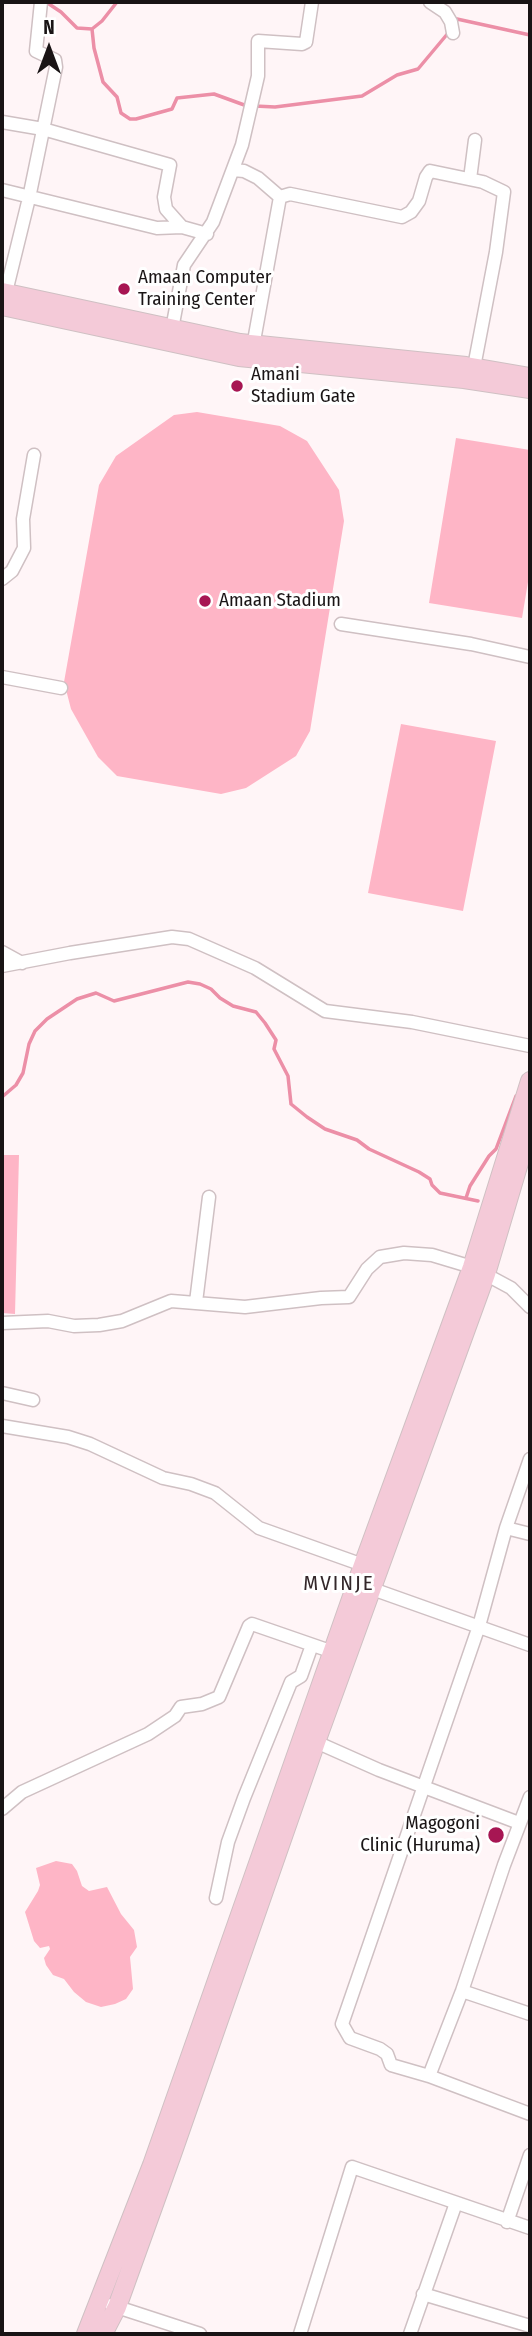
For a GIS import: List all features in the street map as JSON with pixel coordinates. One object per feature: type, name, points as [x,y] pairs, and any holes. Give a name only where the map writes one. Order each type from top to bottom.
[{"type":"main road","points":[[3,297],[172,328],[252,352],[474,367],[530,377]]},
{"type":"main road","points":[[3,297],[252,352],[530,389]]},
{"type":"main road","points":[[86,2334],[185,2074],[333,1652],[365,1586],[363,1565],[478,1271],[530,1082]]},
{"type":"main road","points":[[103,2334],[117,2307],[316,1742],[365,1586],[530,1126]]},
{"type":"street","points":[[3,297],[29,198],[56,67],[55,60],[36,51],[41,2]]},
{"type":"street","points":[[172,328],[184,265],[207,234],[233,170],[252,108],[258,76],[258,41],[306,42],[313,2]]},
{"type":"street","points":[[430,2],[445,12],[452,27]]},
{"type":"street","points":[[2,122],[43,130],[170,165],[164,197],[166,209],[182,227]]},
{"type":"street","points":[[470,179],[474,140]]},
{"type":"street","points":[[233,170],[244,171],[258,178],[280,197]]},
{"type":"street","points":[[280,197],[290,194],[402,217],[411,212],[419,201],[430,172],[495,186],[505,194],[474,367]]},
{"type":"street","points":[[2,190],[157,228],[182,227],[207,234]]},
{"type":"street","points":[[252,352],[280,197]]},
{"type":"street","points":[[2,579],[12,571],[23,548],[23,519],[34,455]]},
{"type":"street","points":[[341,624],[471,644],[530,657]]},
{"type":"street","points":[[2,677],[61,688]]},
{"type":"street","points":[[2,966],[172,937],[189,939],[255,968],[325,1011],[412,1023],[530,1046]]},
{"type":"street","points":[[2,952],[22,963]]},
{"type":"street","points":[[196,1302],[209,1197]]},
{"type":"street","points":[[2,1323],[48,1321],[74,1326],[99,1325],[122,1321],[171,1301],[245,1307],[349,1297],[367,1269],[380,1257],[391,1254],[432,1255],[478,1271],[526,1293],[530,1307]]},
{"type":"street","points":[[2,1393],[33,1400]]},
{"type":"street","points":[[2,1426],[68,1437],[90,1444],[163,1478],[215,1493],[259,1528],[363,1565]]},
{"type":"street","points":[[530,1459],[506,1528],[479,1626],[422,1785],[342,2024],[350,2038],[387,2054],[391,2065],[429,2076],[530,2114]]},
{"type":"street","points":[[506,1528],[530,1534]]},
{"type":"street","points":[[365,1586],[530,1646]]},
{"type":"street","points":[[2,1809],[22,1792],[148,1734],[175,1716],[181,1707],[202,1704],[219,1697],[252,1624],[333,1652]]},
{"type":"street","points":[[216,1898],[228,1842],[244,1797],[291,1682],[301,1676],[312,1645]]},
{"type":"street","points":[[316,1742],[379,1770],[519,1824]]},
{"type":"street","points":[[429,2076],[530,1797]]},
{"type":"street","points":[[461,1992],[530,2014]]},
{"type":"street","points":[[507,2222],[530,2155]]},
{"type":"street","points":[[300,2334],[352,2167],[530,2228]]},
{"type":"street","points":[[410,2334],[456,2203]]},
{"type":"street","points":[[423,2294],[530,2330]]},
{"type":"street","points":[[99,2302],[200,2334]]},
{"type":"street","points":[[110,2334],[117,2307]]},
{"type":"shaded area","name":"Amaan Stadium","points":[[197,412],[280,426],[307,441],[339,490],[344,521],[310,731],[296,756],[246,788],[221,794],[117,776],[98,757],[71,709],[64,682],[99,485],[116,456],[174,415]]},
{"type":"shaded area","points":[[456,438],[530,450],[530,570],[522,618],[429,603]]},
{"type":"shaded area","points":[[401,724],[496,741],[463,911],[368,893]]},
{"type":"shaded area","points":[[2,1155],[19,1155],[15,1314],[2,1313]]},
{"type":"shaded area","points":[[56,1861],[72,1864],[82,1886],[89,1891],[107,1887],[121,1914],[134,1930],[137,1947],[130,1957],[133,1989],[126,1999],[101,2007],[86,2002],[64,1979],[53,1975],[46,1965],[44,1958],[49,1946],[40,1948],[34,1941],[25,1912],[40,1885],[36,1868]]},
{"type":"waterway","points":[[46,2],[77,28],[92,29],[117,2]]},
{"type":"waterway","points":[[455,22],[457,19],[530,35]]},
{"type":"waterway","points":[[92,29],[103,82],[117,97],[121,113],[130,119],[172,109],[177,98],[214,94],[247,106]]},
{"type":"waterway","points":[[255,106],[275,107],[362,96],[397,75],[418,69],[449,32]]},
{"type":"waterway","points":[[2,1097],[16,1085],[23,1073],[29,1044],[35,1031],[47,1019],[77,999],[96,993],[114,1001],[188,982],[200,984],[233,1006],[256,1012],[265,1023],[276,1040],[274,1049],[288,1076],[291,1104],[307,1117],[325,1129],[357,1140],[369,1149],[419,1172],[430,1179],[440,1193],[478,1201]]},
{"type":"waterway","points":[[466,1198],[470,1186],[496,1149],[516,1096]]},
{"type":"place","name":"Amaan Computer Training Center","points":[[124,289]]},
{"type":"place","name":"Amani Stadium Gate","points":[[237,386]]},
{"type":"place","name":"Amaan Stadium","points":[[205,601]]},
{"type":"place","name":"Magogoni Clinic (Huruma)","points":[[496,1835]]},
{"type":"district","name":"MVINJE","points":[[339,1584]]}]
